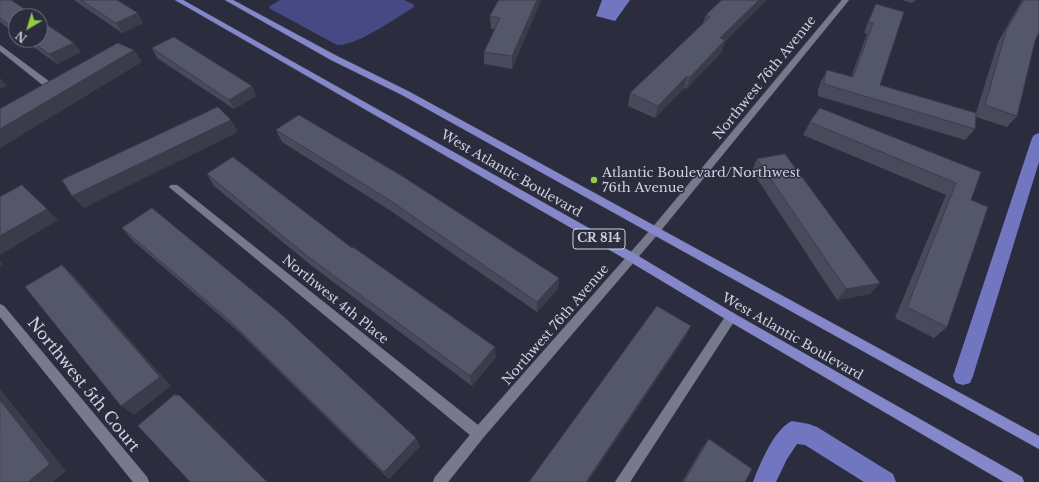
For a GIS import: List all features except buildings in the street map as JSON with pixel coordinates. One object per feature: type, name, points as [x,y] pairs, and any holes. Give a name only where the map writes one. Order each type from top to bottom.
[{"type":"main road","name":"West Atlantic Boulevard","points":[[178,0],[631,257],[731,317],[1017,482]]},
{"type":"main road","name":"West Atlantic Boulevard","points":[[228,0],[334,58],[406,93],[1039,443]]},
{"type":"street","name":"Northwest 76th Avenue","points":[[440,482],[479,434],[631,257],[656,231],[846,0]]},
{"type":"street","points":[[0,47],[47,84]]},
{"type":"street","name":"Northwest 4th Place","points":[[174,187],[479,434]]},
{"type":"street","name":"Northwest 5th Court","points":[[0,309],[142,482]]},
{"type":"street","points":[[622,482],[731,317]]},
{"type":"shaded area","points":[[280,0],[404,0],[413,4],[414,7],[387,24],[355,41],[337,45],[269,8]]},
{"type":"shaded area","points":[[602,0],[630,0],[615,21],[596,16]]},
{"type":"waterway","points":[[963,376],[1039,138]]},
{"type":"waterway","points":[[764,482],[779,451],[792,432],[809,435],[885,482]]},
{"type":"place","name":"Atlantic Boulevard/Northwest 76th Avenue","points":[[594,180]]}]
